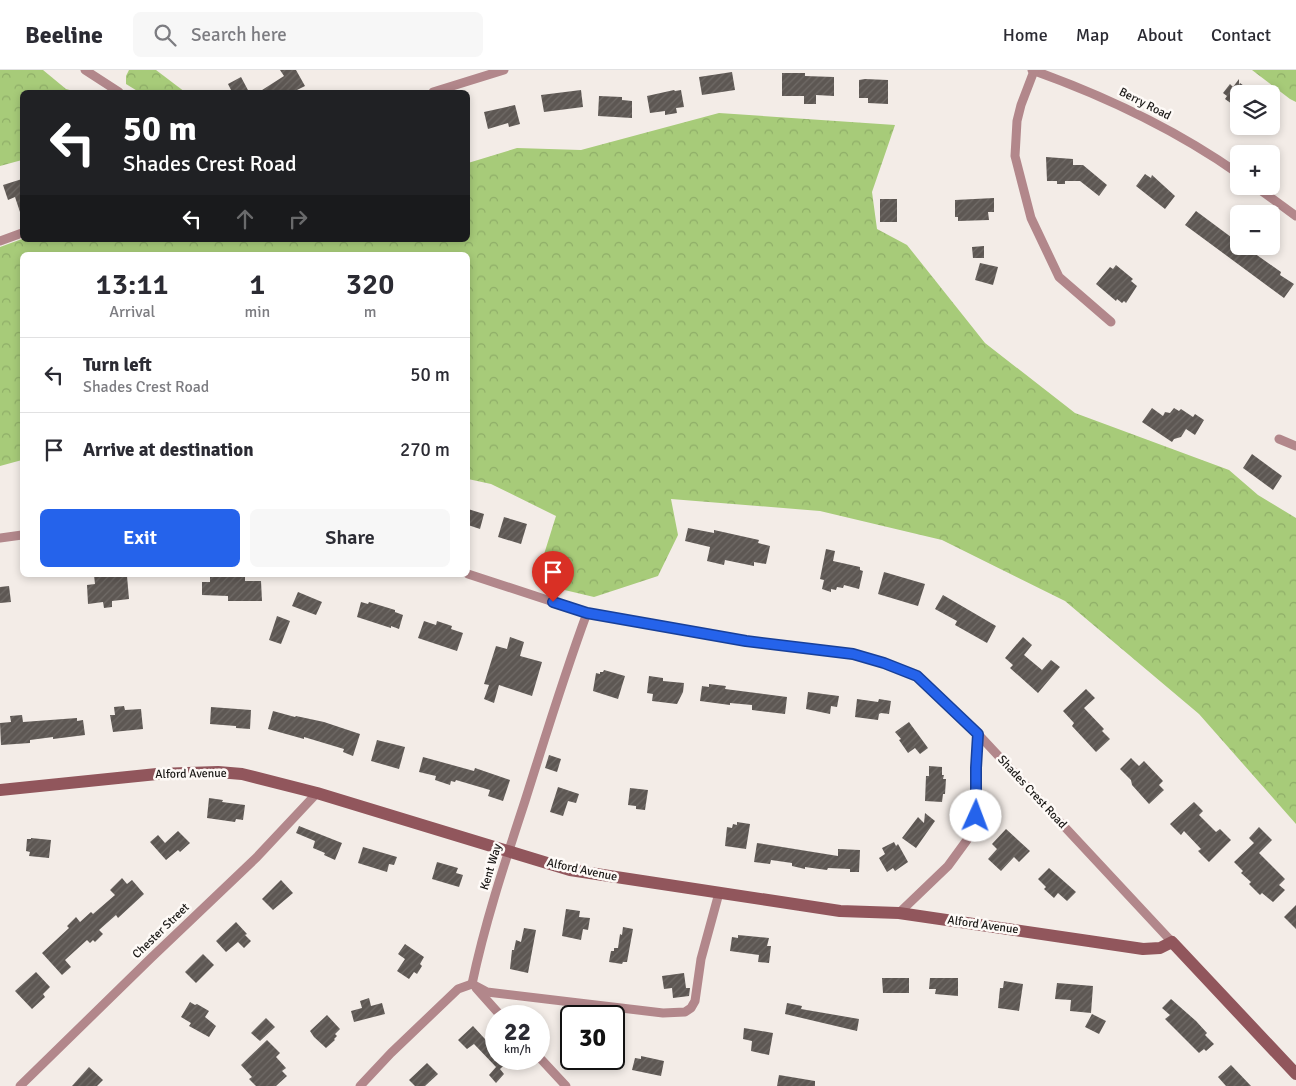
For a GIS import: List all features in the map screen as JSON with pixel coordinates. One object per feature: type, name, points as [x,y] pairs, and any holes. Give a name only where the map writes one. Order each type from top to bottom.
[{"type":"street","points":[[86,70],[116,90]]},
{"type":"street","points":[[439,90],[504,70]]},
{"type":"street","points":[[1033,70],[1021,105],[1015,156],[1031,218],[1059,277],[1111,322]]},
{"type":"street","name":"Berry Road","points":[[1033,70],[1091,92],[1142,116],[1196,146],[1230,168]]},
{"type":"street","points":[[1267,195],[1296,216]]},
{"type":"street","points":[[0,241],[20,235]]},
{"type":"street","points":[[1280,439],[1296,446]]},
{"type":"street","points":[[0,538],[20,535]]},
{"type":"street","name":"Shades Crest Road","points":[[470,575],[587,613],[746,641],[853,654],[884,663],[917,676],[978,734],[1296,1074]]},
{"type":"street","name":"Kent Way","points":[[472,984],[480,945],[508,851],[587,613]]},
{"type":"street","points":[[899,913],[948,866],[967,840],[976,816],[978,734]]},
{"type":"street","name":"Alford Avenue","points":[[0,790],[157,774],[218,772],[250,776],[318,793],[570,870],[840,911],[899,913],[1142,949],[1160,948],[1172,942]]},
{"type":"street","name":"Chester Street","points":[[20,1086],[256,857],[318,793]]},
{"type":"street","points":[[360,1086],[391,1053],[458,989],[472,984],[487,992],[663,1014],[685,1012],[691,1008],[695,1001],[701,959],[719,893]]},
{"type":"street","points":[[472,984],[492,1005]]},
{"type":"street","points":[[550,1069],[566,1086]]},
{"type":"green space","points":[[0,70],[43,70],[70,90],[20,90],[20,161],[0,166]]},
{"type":"green space","points":[[129,70],[156,70],[182,90],[136,90],[126,84],[126,76]]},
{"type":"green space","points":[[1252,70],[1296,70],[1296,102],[1280,91],[1280,85],[1272,85]]},
{"type":"green space","points":[[719,113],[895,125],[872,192],[877,229],[907,245],[985,343],[1075,413],[1229,470],[1258,495],[1296,518],[1296,824],[1199,714],[1065,601],[942,540],[820,511],[671,499],[678,535],[658,576],[594,597],[535,583],[556,516],[491,484],[470,479],[470,252],[20,252],[20,461],[0,466],[0,247],[20,240],[20,242],[470,242],[470,162],[517,148],[581,150]]},
{"type":"building","points":[[280,70],[296,70],[305,86],[297,90],[262,90],[284,76]]},
{"type":"building","points":[[732,72],[735,90],[702,95],[699,77]]},
{"type":"building","points":[[782,73],[805,73],[805,76],[834,77],[834,96],[816,95],[816,104],[804,104],[804,96],[782,96]]},
{"type":"building","points":[[241,77],[248,90],[231,90],[228,84]]},
{"type":"building","points":[[859,80],[888,80],[888,104],[868,103],[868,98],[859,98]]},
{"type":"building","points":[[1230,84],[1230,103],[1225,99],[1227,96],[1223,93]]},
{"type":"building","points":[[581,90],[583,107],[544,112],[541,95]]},
{"type":"building","points":[[681,90],[684,107],[676,108],[677,113],[665,115],[665,111],[650,113],[647,96]]},
{"type":"building","points":[[599,96],[622,97],[622,100],[632,101],[632,118],[598,116]]},
{"type":"building","points":[[515,105],[520,124],[509,127],[508,123],[488,129],[484,112]]},
{"type":"building","points":[[1046,157],[1073,159],[1073,165],[1083,165],[1107,185],[1099,196],[1080,181],[1065,181],[1065,184],[1057,184],[1057,181],[1047,181]]},
{"type":"building","points":[[1145,174],[1151,178],[1152,175],[1175,196],[1165,209],[1136,186]]},
{"type":"building","points":[[20,180],[20,212],[15,197],[8,200],[3,185]]},
{"type":"building","points":[[994,198],[994,212],[988,212],[989,220],[958,221],[958,217],[955,217],[955,200]]},
{"type":"building","points":[[880,199],[897,199],[897,222],[880,222]]},
{"type":"building","points":[[1196,211],[1230,236],[1230,255],[1257,255],[1281,272],[1280,275],[1294,284],[1284,298],[1185,225]]},
{"type":"building","points":[[984,246],[984,258],[973,258],[972,247]]},
{"type":"building","points":[[980,263],[998,267],[993,285],[975,280]]},
{"type":"building","points":[[1116,265],[1133,279],[1131,281],[1137,286],[1126,303],[1124,301],[1122,303],[1117,299],[1116,301],[1096,284],[1110,267],[1113,269]]},
{"type":"building","points":[[1152,408],[1163,416],[1165,412],[1170,413],[1174,408],[1179,411],[1181,409],[1193,417],[1195,414],[1204,420],[1195,435],[1186,429],[1181,437],[1174,439],[1172,442],[1142,422]]},
{"type":"building","points":[[1252,454],[1282,476],[1273,490],[1243,468]]},
{"type":"building","points":[[470,510],[484,514],[480,529],[470,526]]},
{"type":"building","points":[[504,517],[527,524],[521,544],[498,537]]},
{"type":"building","points":[[688,528],[714,533],[714,530],[759,540],[758,543],[770,546],[766,564],[754,562],[754,566],[725,560],[724,565],[707,561],[710,547],[685,541]]},
{"type":"building","points":[[826,549],[835,551],[833,561],[860,567],[860,570],[863,571],[859,589],[844,585],[843,588],[831,589],[831,592],[822,589],[824,580],[820,579]]},
{"type":"building","points":[[884,572],[925,584],[918,606],[878,594]]},
{"type":"building","points":[[94,577],[127,577],[129,599],[112,601],[112,607],[104,608],[103,602],[88,604],[87,585],[95,584]]},
{"type":"building","points":[[210,577],[245,577],[245,581],[261,581],[262,601],[228,601],[228,596],[202,595],[202,582],[210,582]]},
{"type":"building","points":[[9,586],[11,602],[0,603],[0,587]]},
{"type":"building","points":[[298,592],[322,602],[316,615],[292,606]]},
{"type":"building","points":[[943,595],[996,626],[987,643],[955,625],[957,621],[935,609]]},
{"type":"building","points":[[361,602],[368,604],[369,602],[395,610],[395,612],[403,615],[399,629],[357,617]]},
{"type":"building","points":[[277,616],[290,621],[281,644],[269,640]]},
{"type":"building","points":[[424,621],[436,625],[437,621],[452,626],[451,629],[463,633],[457,651],[418,638]]},
{"type":"building","points":[[510,637],[524,642],[520,656],[542,662],[532,696],[499,685],[494,703],[484,699],[489,685],[484,684],[496,646],[507,649]]},
{"type":"building","points":[[1023,637],[1032,645],[1024,655],[1042,670],[1051,660],[1060,667],[1038,693],[1010,668],[1013,665],[1005,658]]},
{"type":"building","points":[[604,670],[625,676],[618,699],[593,691],[596,673],[600,674]]},
{"type":"building","points":[[649,676],[663,678],[663,681],[684,683],[683,692],[677,704],[652,701],[653,694],[647,693]]},
{"type":"building","points":[[709,684],[726,686],[725,689],[787,697],[785,714],[752,710],[752,705],[730,703],[730,705],[700,701],[702,686],[709,687]]},
{"type":"building","points":[[1086,689],[1095,698],[1084,708],[1104,729],[1102,731],[1110,739],[1096,752],[1072,726],[1074,723],[1063,711]]},
{"type":"building","points":[[808,692],[839,696],[837,707],[831,706],[830,714],[806,709]]},
{"type":"building","points":[[857,699],[878,702],[879,699],[891,701],[889,714],[879,714],[878,720],[855,717]]},
{"type":"building","points":[[124,706],[125,710],[141,709],[143,729],[113,732],[110,715],[115,715],[114,707]]},
{"type":"building","points":[[211,707],[251,710],[250,729],[210,724]]},
{"type":"building","points":[[273,711],[324,722],[360,734],[353,756],[343,752],[344,749],[268,729]]},
{"type":"building","points":[[22,715],[23,722],[77,718],[77,721],[83,720],[85,735],[53,739],[53,737],[30,740],[30,743],[1,745],[0,723],[11,722],[10,716]]},
{"type":"building","points":[[909,722],[928,748],[920,754],[915,748],[908,753],[895,732]]},
{"type":"building","points":[[377,740],[405,747],[399,769],[371,761]]},
{"type":"building","points":[[549,755],[561,759],[557,772],[545,768]]},
{"type":"building","points":[[423,757],[474,771],[475,768],[510,780],[503,801],[488,796],[490,790],[456,780],[455,782],[451,781],[450,785],[435,780],[436,776],[419,772]]},
{"type":"building","points":[[1131,758],[1139,766],[1144,761],[1163,781],[1159,785],[1164,790],[1149,804],[1120,769]]},
{"type":"building","points":[[929,766],[942,767],[943,779],[946,779],[945,794],[943,794],[942,802],[925,801],[926,776],[929,776]]},
{"type":"building","points":[[558,787],[579,794],[576,803],[568,801],[563,816],[550,812]]},
{"type":"building","points":[[630,788],[648,790],[645,810],[636,809],[636,806],[628,805]]},
{"type":"building","points":[[209,798],[245,805],[243,820],[236,819],[235,822],[207,818]]},
{"type":"building","points":[[1194,802],[1203,811],[1199,815],[1216,832],[1220,829],[1231,840],[1209,862],[1198,851],[1201,849],[1184,831],[1181,835],[1170,824]]},
{"type":"building","points":[[925,813],[935,821],[916,848],[902,838],[918,817],[924,823]]},
{"type":"building","points":[[737,822],[750,824],[746,849],[725,846],[727,827],[732,828],[733,824],[737,825]]},
{"type":"building","points":[[299,826],[342,843],[335,860],[313,848],[315,841],[296,833]]},
{"type":"building","points":[[1259,827],[1272,840],[1259,853],[1285,879],[1279,885],[1285,890],[1273,902],[1262,893],[1260,895],[1249,884],[1251,882],[1241,873],[1243,871],[1234,862],[1254,843],[1249,838]]},
{"type":"building","points":[[1006,829],[1030,851],[1019,862],[1014,857],[1001,871],[988,859],[997,849],[992,844]]},
{"type":"building","points":[[178,831],[190,843],[180,852],[178,850],[166,860],[150,842],[158,835],[165,843]]},
{"type":"building","points":[[27,839],[51,840],[49,858],[29,856],[30,852],[26,851]]},
{"type":"building","points":[[894,842],[896,846],[898,844],[908,862],[895,871],[893,868],[887,872],[879,858],[885,854],[882,848]]},
{"type":"building","points":[[757,843],[838,856],[838,849],[860,850],[859,872],[850,872],[850,869],[828,868],[827,870],[805,867],[805,869],[792,866],[792,863],[771,860],[770,864],[754,862]]},
{"type":"building","points":[[363,847],[397,857],[394,865],[389,864],[387,872],[358,863]]},
{"type":"building","points":[[437,862],[458,868],[456,873],[463,875],[459,887],[432,879]]},
{"type":"building","points":[[1049,868],[1076,892],[1067,901],[1058,893],[1054,898],[1044,889],[1046,887],[1038,879]]},
{"type":"building","points":[[122,878],[127,884],[132,880],[144,894],[118,918],[116,915],[99,930],[103,934],[95,942],[93,940],[90,943],[87,940],[65,960],[71,967],[62,975],[42,953],[69,928],[67,926],[76,917],[80,922],[91,912],[93,914],[115,895],[110,890]]},
{"type":"building","points":[[281,880],[293,893],[273,910],[262,899]]},
{"type":"building","points":[[1296,905],[1296,929],[1284,917]]},
{"type":"building","points":[[566,909],[580,911],[579,917],[590,918],[588,930],[583,929],[581,940],[562,936]]},
{"type":"building","points":[[236,922],[251,941],[244,948],[238,942],[226,952],[216,941]]},
{"type":"building","points":[[623,927],[633,929],[627,962],[622,964],[609,962],[611,951],[614,951],[614,948],[618,948]]},
{"type":"building","points":[[524,928],[536,930],[528,973],[510,969],[512,950],[514,950],[516,940],[521,942]]},
{"type":"building","points":[[738,935],[769,938],[767,946],[771,946],[769,963],[758,962],[759,955],[730,951],[732,937],[738,938]]},
{"type":"building","points":[[405,944],[424,957],[420,964],[422,966],[417,974],[414,972],[409,979],[397,971],[405,959],[398,954]]},
{"type":"building","points":[[203,954],[214,965],[196,983],[185,972]]},
{"type":"building","points":[[36,972],[50,987],[43,994],[45,997],[32,1009],[15,991]]},
{"type":"building","points":[[684,973],[686,988],[690,988],[689,996],[673,998],[672,988],[664,989],[662,976]]},
{"type":"building","points":[[882,978],[909,978],[909,993],[883,993]]},
{"type":"building","points":[[930,978],[958,978],[958,996],[935,994],[936,989],[929,989]]},
{"type":"building","points":[[1004,981],[1023,984],[1019,1011],[998,1008],[1000,988],[1003,988]]},
{"type":"building","points":[[1057,983],[1093,986],[1091,1013],[1070,1011],[1071,1000],[1055,999]]},
{"type":"building","points":[[369,998],[371,1006],[382,1003],[385,1014],[354,1022],[351,1011],[362,1008],[360,1001]]},
{"type":"building","points":[[1171,999],[1207,1033],[1205,1035],[1214,1044],[1206,1051],[1204,1049],[1199,1053],[1165,1019],[1170,1015],[1162,1008]]},
{"type":"building","points":[[190,1002],[209,1011],[205,1017],[216,1026],[209,1037],[189,1026],[191,1023],[181,1017]]},
{"type":"building","points":[[787,1003],[802,1006],[801,1009],[859,1019],[857,1031],[785,1014]]},
{"type":"building","points":[[1092,1014],[1106,1021],[1099,1034],[1085,1027]]},
{"type":"building","points":[[327,1015],[340,1029],[335,1034],[337,1036],[335,1040],[326,1048],[310,1031]]},
{"type":"building","points":[[266,1018],[275,1027],[260,1041],[251,1033]]},
{"type":"building","points":[[473,1026],[485,1039],[485,1056],[474,1044],[467,1049],[458,1040]]},
{"type":"building","points":[[744,1028],[773,1033],[769,1055],[751,1051],[752,1041],[743,1039]]},
{"type":"building","points":[[267,1040],[280,1053],[276,1057],[286,1068],[282,1071],[287,1076],[276,1086],[256,1086],[249,1079],[252,1077],[241,1065]]},
{"type":"building","points":[[641,1056],[664,1061],[661,1076],[632,1070],[635,1058],[641,1059]]},
{"type":"building","points":[[427,1063],[438,1074],[425,1086],[415,1086],[409,1080]]},
{"type":"building","points":[[1231,1065],[1251,1086],[1226,1086],[1218,1077]]},
{"type":"building","points":[[89,1067],[103,1080],[97,1086],[72,1086]]},
{"type":"building","points":[[493,1070],[501,1070],[504,1074],[496,1083],[489,1075]]},
{"type":"building","points":[[779,1075],[815,1081],[815,1086],[777,1086]]},
{"type":"route","points":[[553,602],[587,613],[746,641],[853,654],[884,663],[917,676],[978,734],[976,816]]}]
